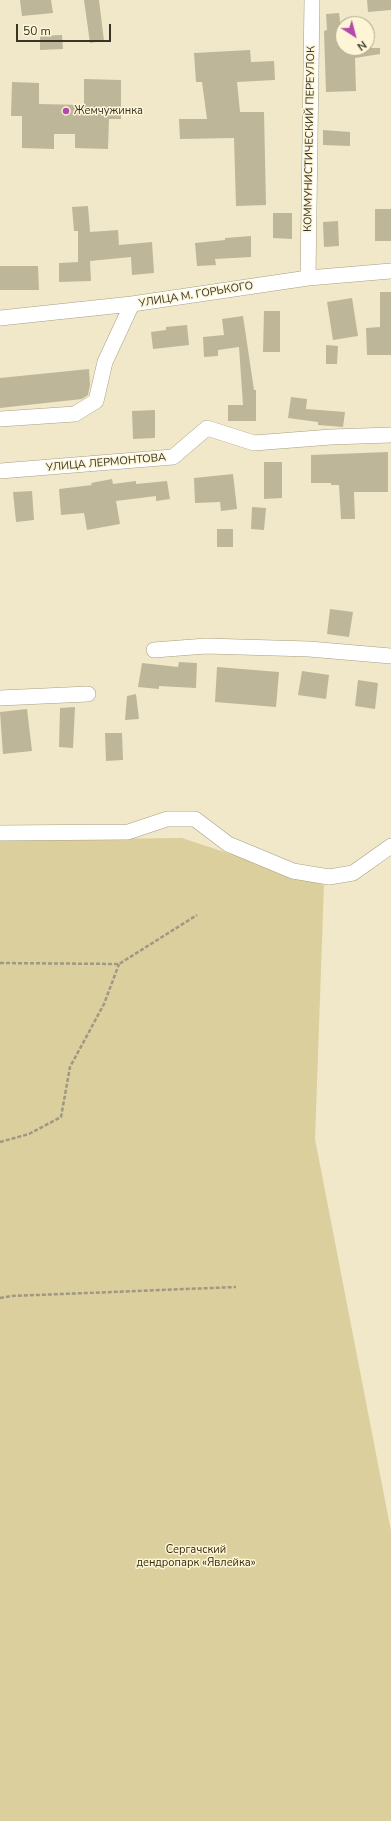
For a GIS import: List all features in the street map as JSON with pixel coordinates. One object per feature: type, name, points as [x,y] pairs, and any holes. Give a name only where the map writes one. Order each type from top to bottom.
[{"type":"street","name":"КОММУНИСТИЧЕСКИЙ ПЕРЕУЛОК","points":[[308,278],[312,0]]},
{"type":"street","name":"УЛИЦА М. ГОРЬКОГО","points":[[0,318],[132,304],[308,278],[391,271]]},
{"type":"street","points":[[0,419],[75,414],[96,401],[105,362],[132,304]]},
{"type":"street","name":"УЛИЦА ЛЕРМОНТОВА","points":[[0,471],[173,457],[207,428],[254,443],[331,437],[391,435]]},
{"type":"street","points":[[154,650],[206,646],[301,648],[391,656]]},
{"type":"street","points":[[0,698],[88,694]]},
{"type":"street","points":[[0,833],[128,832],[167,819],[195,819],[228,844],[294,871],[329,877],[352,873],[391,846]]},
{"type":"path","points":[[0,963],[119,964],[197,915]]},
{"type":"path","points":[[0,1142],[29,1134],[61,1117],[70,1068],[104,1004],[119,964]]},
{"type":"path","points":[[0,1298],[12,1296],[236,1287]]},
{"type":"green space","name":"Сергачский дендропарк «Явлейка»","points":[[182,838],[324,885],[315,1139],[391,1531],[391,1821],[0,1821],[0,840]]},
{"type":"building","points":[[20,0],[51,0],[53,13],[22,16]]},
{"type":"building","points":[[84,0],[99,0],[104,41],[90,43]]},
{"type":"building","points":[[367,0],[391,0],[391,10],[368,12]]},
{"type":"building","points":[[339,13],[339,16],[335,16],[335,56],[368,56],[355,58],[356,91],[326,92],[324,31],[327,30],[326,14]]},
{"type":"building","points":[[62,35],[63,49],[40,50],[40,36]]},
{"type":"building","points":[[375,48],[380,48],[380,54],[375,55]]},
{"type":"building","points":[[250,50],[251,62],[274,61],[275,80],[237,82],[240,112],[264,112],[266,205],[236,206],[234,138],[180,139],[179,119],[207,119],[202,82],[196,82],[194,53]]},
{"type":"building","name":"Жемчужинка","points":[[84,79],[121,80],[121,119],[109,119],[108,149],[75,148],[75,134],[54,134],[54,149],[22,148],[22,116],[11,116],[12,82],[39,83],[39,104],[84,105]]},
{"type":"building","points":[[323,130],[350,132],[350,146],[323,145]]},
{"type":"building","points":[[88,206],[90,232],[118,230],[119,245],[152,242],[154,273],[132,275],[131,257],[90,261],[91,281],[59,282],[59,263],[78,262],[78,231],[74,231],[72,207]]},
{"type":"building","points":[[375,209],[391,209],[391,241],[375,241]]},
{"type":"building","points":[[273,213],[292,213],[292,239],[273,238]]},
{"type":"building","points":[[338,221],[339,246],[324,247],[323,222]]},
{"type":"building","points":[[251,236],[251,257],[215,259],[216,265],[197,266],[195,243],[225,240],[225,238]]},
{"type":"building","points":[[0,266],[38,266],[39,290],[0,290]]},
{"type":"building","points":[[380,292],[391,292],[391,355],[367,355],[366,328],[380,327]]},
{"type":"building","points":[[352,298],[358,336],[333,340],[327,302]]},
{"type":"building","points":[[264,311],[280,311],[280,352],[263,352]]},
{"type":"building","points":[[243,316],[254,390],[256,390],[256,421],[228,421],[228,405],[243,405],[239,347],[218,350],[218,356],[204,357],[203,337],[224,335],[222,319]]},
{"type":"building","points":[[187,325],[189,345],[153,349],[151,332],[166,330],[166,327]]},
{"type":"building","points":[[326,345],[338,346],[337,364],[326,364]]},
{"type":"building","points":[[89,369],[90,385],[88,395],[82,399],[0,408],[0,378]]},
{"type":"building","points":[[291,397],[307,399],[306,409],[345,412],[343,427],[318,425],[318,422],[288,418]]},
{"type":"building","points":[[155,410],[155,438],[133,439],[132,411]]},
{"type":"building","points":[[388,452],[388,492],[354,492],[355,519],[341,519],[339,485],[331,485],[331,483],[311,483],[311,455]]},
{"type":"building","points":[[264,462],[282,462],[282,498],[264,499]]},
{"type":"building","points":[[233,474],[237,509],[221,511],[220,502],[195,503],[194,478]]},
{"type":"building","points":[[112,479],[113,484],[136,481],[136,484],[167,481],[170,499],[156,501],[156,496],[116,501],[120,524],[87,530],[84,513],[61,515],[59,489],[92,485],[91,483]]},
{"type":"building","points":[[32,491],[34,520],[16,522],[13,492]]},
{"type":"building","points":[[252,507],[266,508],[264,530],[251,529]]},
{"type":"building","points":[[217,529],[233,529],[233,547],[217,547]]},
{"type":"building","points":[[330,609],[353,612],[349,637],[327,634]]},
{"type":"building","points":[[179,662],[197,663],[196,688],[159,686],[159,689],[138,687],[142,663],[178,667]]},
{"type":"building","points":[[217,667],[279,672],[276,707],[215,702]]},
{"type":"building","points":[[302,671],[329,675],[326,699],[298,695]]},
{"type":"building","points":[[358,680],[378,683],[375,709],[355,706]]},
{"type":"building","points":[[136,694],[139,719],[125,720],[127,696]]},
{"type":"building","points":[[75,707],[73,748],[59,747],[60,708]]},
{"type":"building","points":[[27,709],[32,751],[3,754],[0,712]]},
{"type":"building","points":[[105,733],[122,733],[123,760],[106,761]]},
{"type":"place","name":"Жемчужинка","points":[[66,111]]}]
